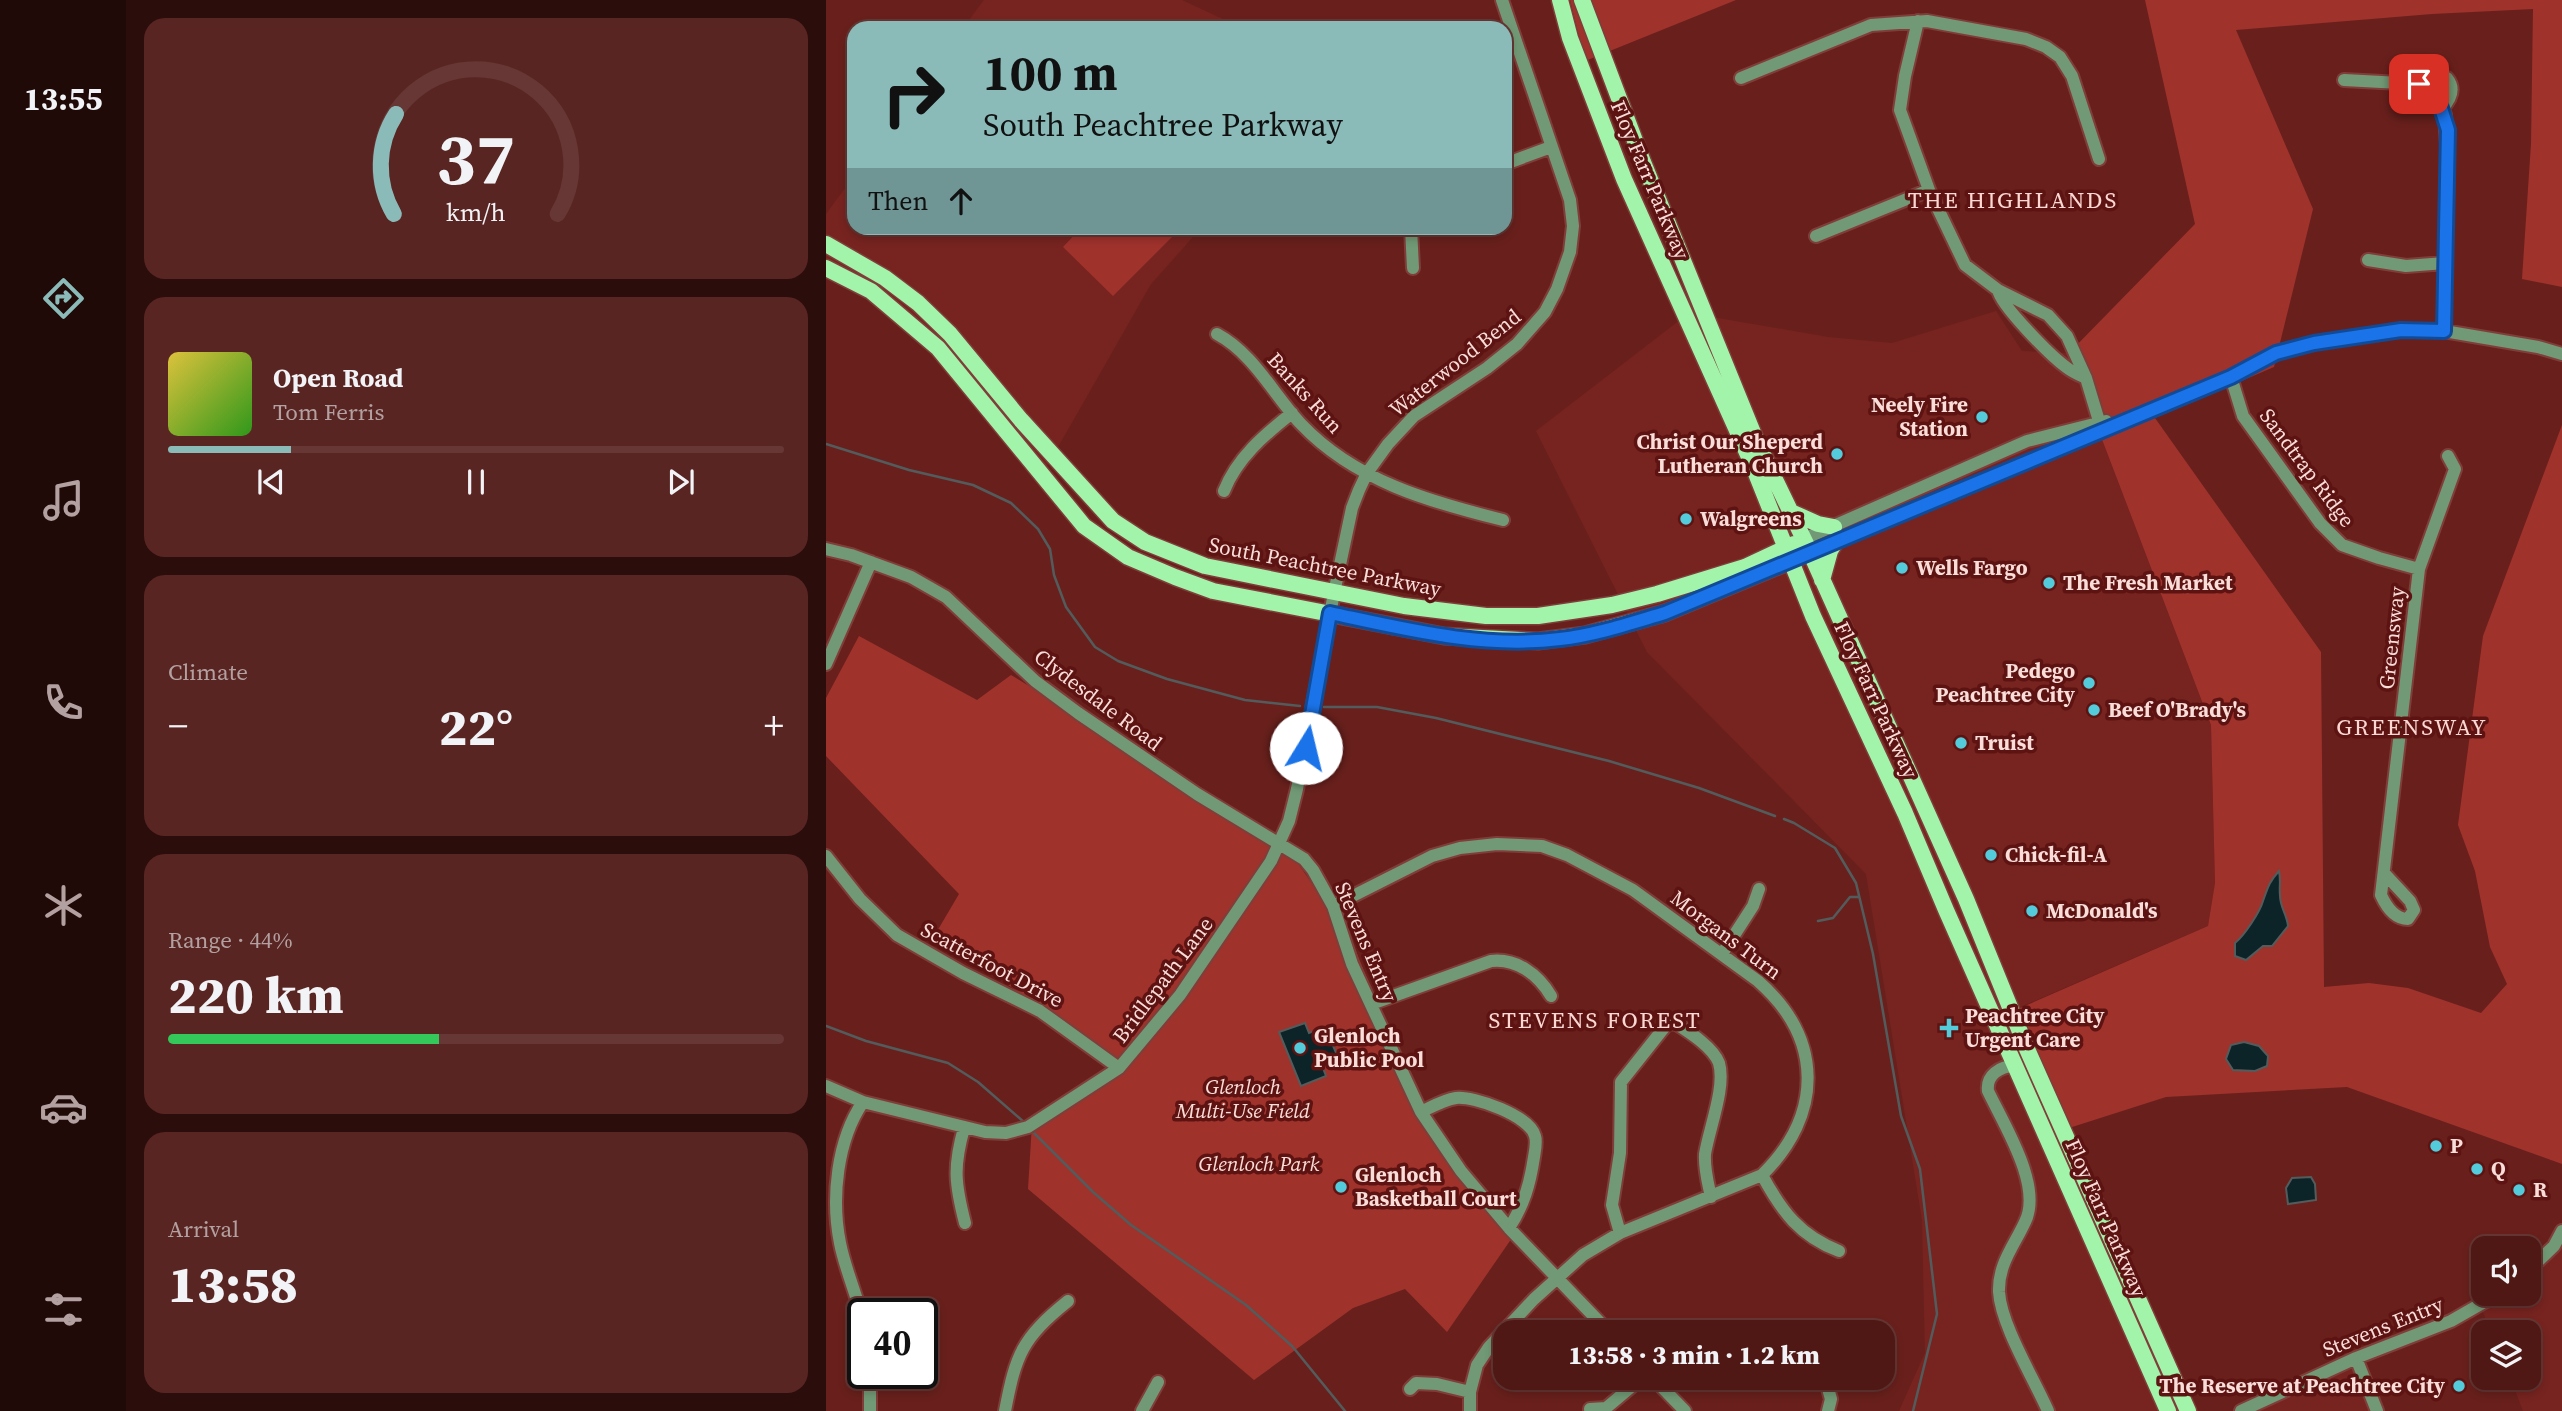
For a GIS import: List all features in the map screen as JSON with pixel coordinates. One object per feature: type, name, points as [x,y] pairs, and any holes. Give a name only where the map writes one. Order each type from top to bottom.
[{"type":"main road","name":"Floy Farr Parkway","points":[[1560,0],[1570,38],[1624,178],[1774,517],[1803,589],[1905,813],[2168,1411]]},
{"type":"main road","name":"Floy Farr Parkway","points":[[1582,0],[1643,162],[1756,440],[1807,546],[1966,899],[2033,1061],[2188,1411]]},
{"type":"main road","name":"South Peachtree Parkway","points":[[826,244],[885,278],[918,303],[950,334],[1021,419],[1113,521],[1145,542],[1205,566],[1404,606],[1486,617],[1538,616],[1612,606],[1759,568]]},
{"type":"main road","name":"South Peachtree Parkway","points":[[826,268],[871,291],[938,348],[1084,526],[1116,549],[1175,577],[1213,591],[1444,636],[1538,641],[1585,635],[1665,613],[1807,546]]},
{"type":"main road","points":[[1791,512],[1835,534],[1822,580]]},
{"type":"main road","points":[[1774,517],[1771,538],[1759,568],[1783,576],[1803,589]]},
{"type":"main road","points":[[1905,813],[1916,821],[1944,884],[1949,890],[1966,899]]},
{"type":"main road","points":[[1946,910],[1954,908],[1959,912],[1981,958],[1993,966]]},
{"type":"street","name":"Waterwood Bend","points":[[1502,0],[1506,21]]},
{"type":"street","points":[[1918,21],[1900,110],[1929,190],[1965,265],[1998,290],[2048,315],[2067,336],[2086,378],[2101,427]]},
{"type":"street","points":[[1741,78],[1871,25],[1918,21],[2026,39],[2046,47],[2060,57],[2072,76],[2099,159]]},
{"type":"street","name":"Waterwood Bend","points":[[1330,613],[1352,508],[1367,474],[1388,444],[1414,416],[1517,344],[1545,312],[1567,265],[1573,226],[1570,200],[1512,42]]},
{"type":"street","points":[[2344,80],[2419,84],[2432,76],[2447,78],[2452,84],[2453,92],[2442,109]]},
{"type":"street","points":[[2419,84],[2439,102],[2448,130],[2444,331]]},
{"type":"street","points":[[1512,161],[1551,147]]},
{"type":"street","points":[[1816,236],[1929,190]]},
{"type":"street","points":[[1411,235],[1413,268]]},
{"type":"street","points":[[2368,260],[2406,266],[2445,263]]},
{"type":"street","points":[[1998,290],[1999,298],[2067,369],[2086,378]]},
{"type":"street","points":[[1807,546],[1835,534],[1909,511],[2101,427],[2231,377],[2276,353],[2314,343],[2401,330],[2444,331],[2538,347],[2562,354]]},
{"type":"street","name":"Banks Run","points":[[1217,334],[1240,350],[1292,413],[1321,443],[1367,474],[1413,495],[1503,520]]},
{"type":"street","name":"Sandtrap Ridge","points":[[2231,377],[2243,416],[2320,523],[2342,545],[2419,569]]},
{"type":"street","points":[[1224,491],[1234,470],[1257,443],[1292,413]]},
{"type":"street","points":[[1835,534],[1902,496],[2027,441],[2101,427]]},
{"type":"street","name":"Greensway","points":[[2384,873],[2419,569],[2455,469],[2448,456]]},
{"type":"street","points":[[1902,496],[1909,511]]},
{"type":"street","name":"Clydesdale Road","points":[[826,549],[911,577],[946,597],[1035,681],[1077,713],[1207,801],[1279,842]]},
{"type":"street","points":[[826,664],[870,562]]},
{"type":"street","name":"Bridlepath Lane","points":[[826,1086],[863,1102],[964,1128],[1006,1133],[1031,1125],[1119,1068],[1180,995],[1271,860],[1289,821],[1297,789],[1330,613]]},
{"type":"street","name":"Stevens Entry","points":[[1279,842],[1304,859],[1334,906],[1352,964],[1421,1112],[1461,1171],[1508,1228],[1597,1320]]},
{"type":"street","name":"Morgans Turn","points":[[1334,906],[1432,856],[1460,848],[1497,844],[1542,846],[1567,855],[1633,890],[1722,954],[1772,994],[1790,1016],[1805,1050],[1808,1088],[1801,1116],[1790,1142],[1762,1175],[1620,1233],[1591,1249],[1534,1298],[1489,1347],[1477,1365],[1470,1392],[1470,1411]]},
{"type":"street","name":"Scatterfoot Drive","points":[[826,856],[860,899],[897,935],[963,973],[1040,1011],[1119,1068]]},
{"type":"street","points":[[1722,954],[1753,906],[1759,889]]},
{"type":"street","points":[[1371,1004],[1491,961],[1502,960],[1532,973],[1544,984],[1550,996]]},
{"type":"street","points":[[1620,1233],[1612,1205],[1620,1153],[1621,1082],[1667,1024],[1675,1023],[1685,1029],[1712,1053],[1718,1063],[1718,1091],[1705,1156],[1711,1197]]},
{"type":"street","points":[[2015,1066],[2001,1069],[1993,1074],[1987,1083],[1988,1091],[2020,1160],[2028,1182],[2030,1201],[2027,1219],[2000,1270],[1999,1294],[2011,1333],[2048,1411]]},
{"type":"street","points":[[1421,1112],[1446,1100],[1465,1098],[1483,1102],[1524,1120],[1532,1127],[1536,1138],[1528,1190],[1521,1208],[1508,1228]]},
{"type":"street","points":[[856,1298],[840,1244],[837,1196],[845,1144],[853,1120],[863,1102]]},
{"type":"street","points":[[964,1128],[955,1180],[965,1223]]},
{"type":"street","points":[[1762,1175],[1770,1190],[1805,1234],[1839,1251]]},
{"type":"street","points":[[2541,1258],[2554,1245],[2562,1231]]},
{"type":"street","points":[[1005,1411],[1013,1369],[1025,1344],[1042,1323],[1068,1301]]},
{"type":"street","name":"Stevens Entry","points":[[2241,1411],[2356,1358],[2451,1321],[2477,1306]]},
{"type":"street","points":[[2356,1358],[2377,1411]]},
{"type":"street","points":[[1142,1411],[1158,1382]]},
{"type":"street","points":[[1410,1389],[1416,1383],[1470,1392]]},
{"type":"street","points":[[870,1389],[870,1411]]},
{"type":"street","points":[[1590,1409],[1606,1408],[1627,1390]]},
{"type":"street","points":[[1665,1390],[1685,1411]]},
{"type":"street","points":[[1828,1390],[1831,1399],[1828,1411]]},
{"type":"shaded area","points":[[984,0],[1182,0],[1227,21],[968,21]]},
{"type":"shaded area","points":[[847,186],[847,235],[1195,235],[1151,284],[1042,475],[896,311],[826,270],[826,214]]},
{"type":"shaded area","points":[[1996,311],[2022,351],[2069,353],[2211,725],[2215,883],[2208,926],[2011,1011],[2180,1411],[1899,1411],[1925,1353],[1922,1220],[1866,874],[1647,652],[1536,431],[1689,313],[1828,337],[1892,343]]},
{"type":"shaded area","points":[[2562,1227],[2562,1411],[2523,1411],[2515,1390],[2541,1390],[2541,1320],[2486,1320],[2480,1306],[2541,1306],[2541,1252]]},
{"type":"shaded area","points":[[2356,1358],[2377,1411],[2231,1411],[2316,1381]]},
{"type":"green space","points":[[1570,0],[1736,0],[1585,61]]},
{"type":"green space","points":[[2145,0],[2562,0],[2562,287],[2522,279],[2531,144],[2533,9],[2432,14],[2236,30],[2313,209],[2274,367],[2155,418],[2321,652],[2324,987],[2369,983],[2408,988],[2481,1013],[2507,984],[2490,947],[2475,871],[2458,825],[2483,636],[2562,425],[2562,1164],[2347,1087],[2166,1097],[2069,1128],[2011,1012],[2208,926],[2215,883],[2211,725],[2069,353],[2195,224]]},
{"type":"green space","points":[[1074,235],[1174,235],[1113,296],[1063,247]]},
{"type":"green space","name":"Glenloch Park","points":[[859,636],[977,700],[1011,675],[1281,839],[1352,941],[1417,1104],[1514,1235],[1447,1332],[1405,1289],[1353,1308],[1254,1380],[1028,1189],[1032,1124],[1121,1065],[936,933],[959,894],[826,756],[826,698]]},
{"type":"water","points":[[2279,871],[2280,900],[2288,926],[2272,946],[2263,946],[2246,960],[2235,956],[2235,943],[2255,917],[2269,885]]},
{"type":"water","name":"Glenloch Public Pool","points":[[1305,1023],[1309,1033],[1325,1027],[1337,1055],[1321,1063],[1326,1076],[1301,1086],[1279,1032]]},
{"type":"water","points":[[2244,1042],[2259,1046],[2268,1056],[2267,1066],[2255,1071],[2233,1070],[2226,1059],[2231,1045]]},
{"type":"water","points":[[2311,1177],[2315,1184],[2316,1200],[2288,1204],[2286,1188],[2292,1178]]},
{"type":"waterway","points":[[826,444],[909,470],[973,485],[1011,503],[1038,529],[1050,549],[1054,575],[1066,607],[1095,647],[1118,661],[1167,679],[1245,700],[1300,706]]},
{"type":"waterway","points":[[1324,707],[1377,707],[1436,718],[1609,761],[1699,788],[1775,816]]},
{"type":"waterway","points":[[1784,819],[1835,848],[1856,883],[1873,954],[1901,1116],[1920,1169],[1937,1314],[1913,1411]]},
{"type":"waterway","points":[[1818,921],[1833,918],[1850,897],[1859,897]]},
{"type":"waterway","points":[[826,1026],[866,1041],[948,1063],[978,1082],[1024,1122]]},
{"type":"waterway","points":[[1031,1130],[1093,1192],[1131,1225],[1246,1305],[1292,1346],[1345,1411]]},
{"type":"place","name":"Neely Fire Station","points":[[1982,417]]},
{"type":"place","name":"Christ Our Sheperd Lutheran Church","points":[[1837,454]]},
{"type":"place","name":"Walgreens","points":[[1686,519]]},
{"type":"place","name":"Wells Fargo","points":[[1902,568]]},
{"type":"place","name":"The Fresh Market","points":[[2049,583]]},
{"type":"place","name":"Pedego Peachtree City","points":[[2089,683]]},
{"type":"place","name":"Beef O'Brady's","points":[[2094,710]]},
{"type":"place","name":"Truist","points":[[1961,743]]},
{"type":"place","name":"Chick-fil-A","points":[[1991,855]]},
{"type":"place","name":"McDonald's","points":[[2032,911]]},
{"type":"place","name":"Peachtree City Urgent Care","points":[[1949,1028]]},
{"type":"place","name":"Glenloch Public Pool","points":[[1300,1048]]},
{"type":"place","name":"P","points":[[2436,1146]]},
{"type":"place","name":"Q","points":[[2477,1169]]},
{"type":"place","name":"Glenloch Basketball Court","points":[[1341,1187]]},
{"type":"place","name":"R","points":[[2519,1190]]},
{"type":"place","name":"The Reserve at Peachtree City","points":[[2459,1386]]},
{"type":"district","name":"THE HIGHLANDS","points":[[2013,200]]},
{"type":"district","name":"GREENSWAY","points":[[2412,727]]},
{"type":"district","name":"STEVENS FOREST","points":[[1595,1020]]},
{"type":"route","points":[[1306,748],[1330,613],[1471,639],[1538,641],[1585,635],[1665,613],[2231,377],[2276,353],[2314,343],[2401,330],[2444,331],[2448,130],[2439,102],[2419,84]]},
{"type":"park label","name":"Glenloch Multi-Use Field","points":[[1243,1099]]}]
